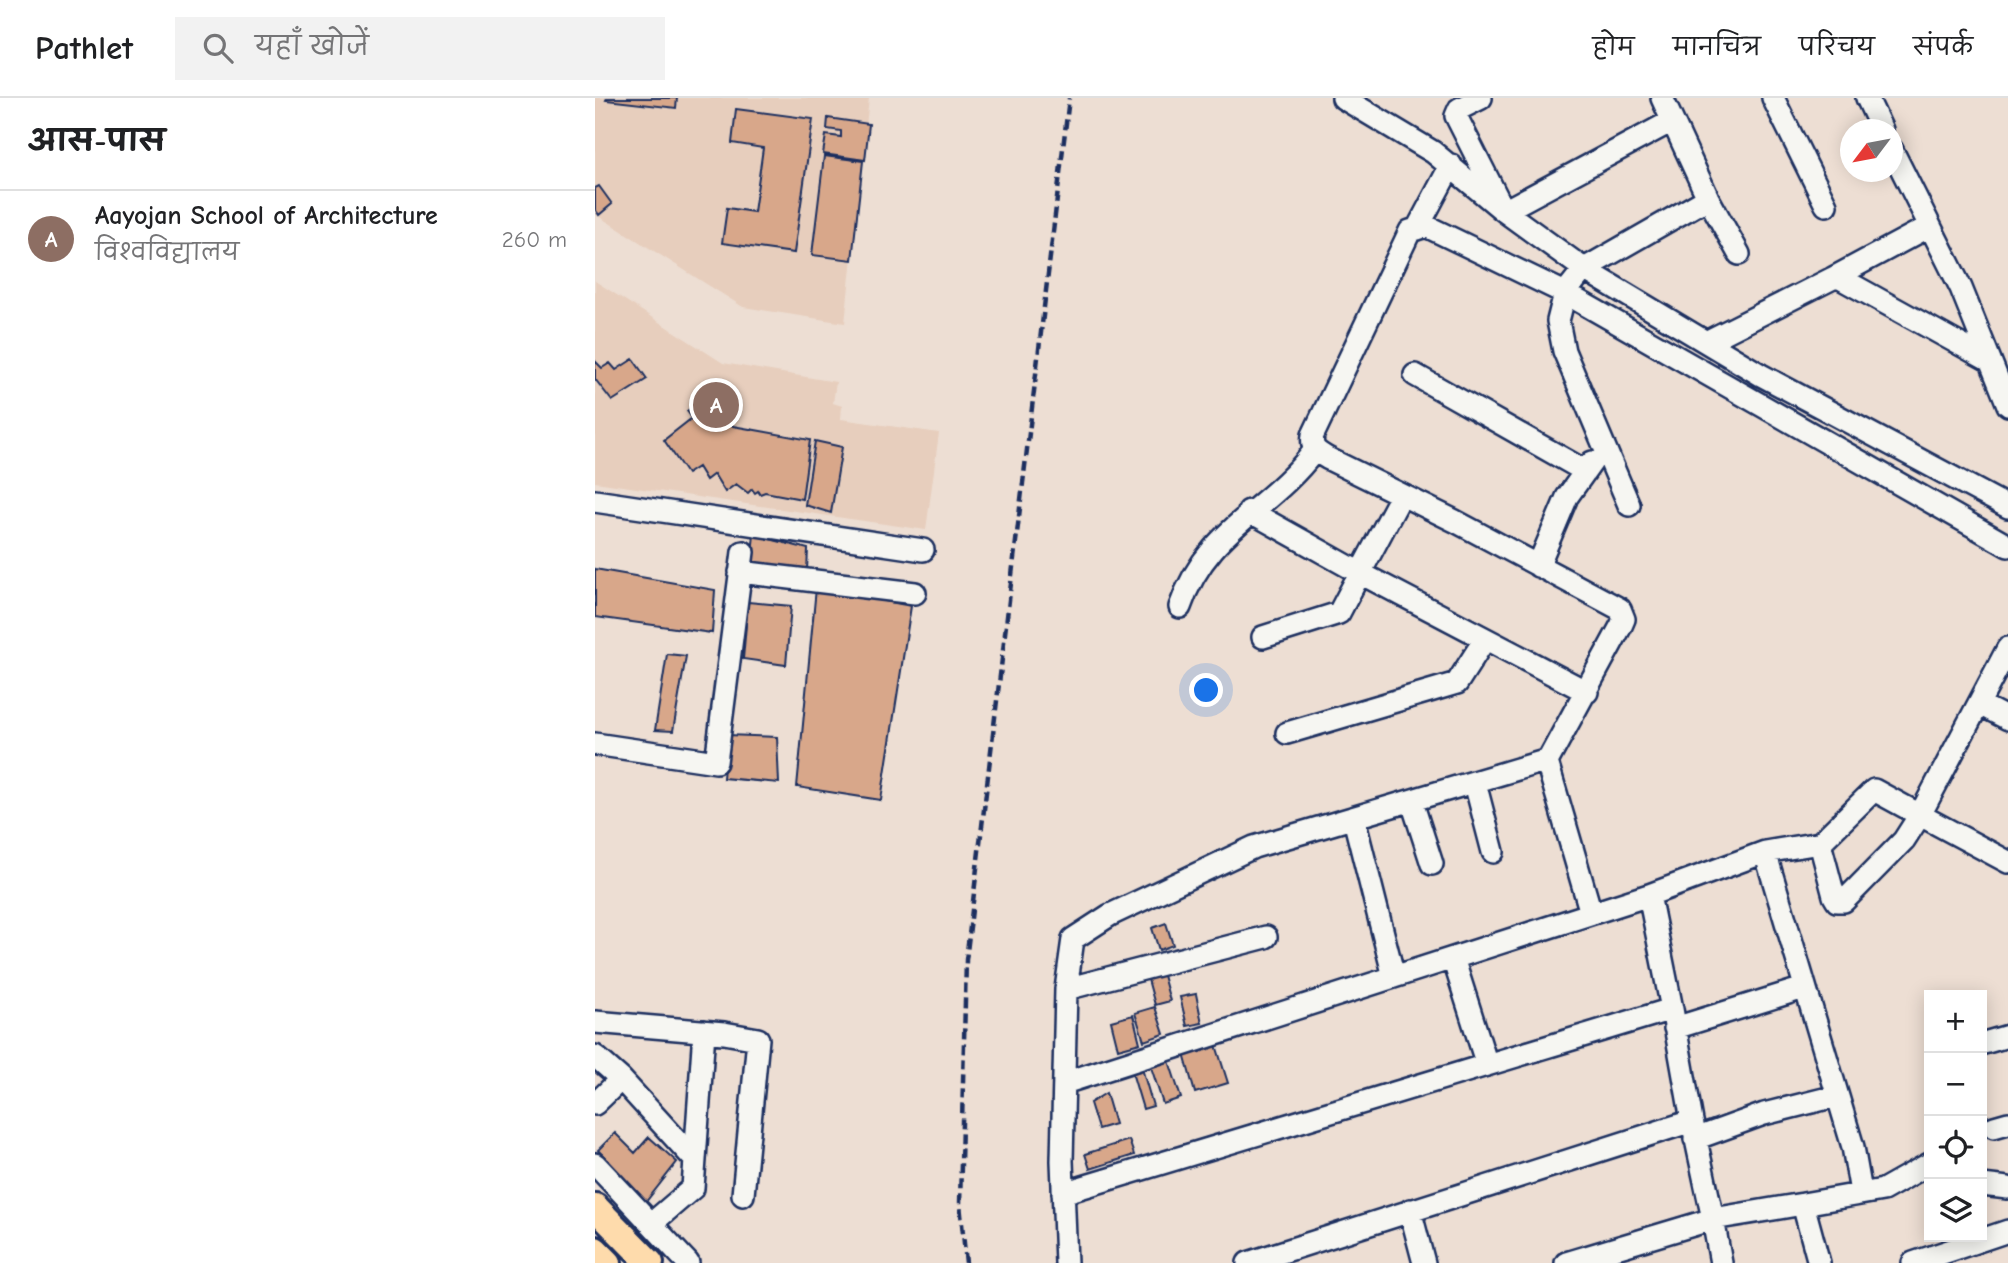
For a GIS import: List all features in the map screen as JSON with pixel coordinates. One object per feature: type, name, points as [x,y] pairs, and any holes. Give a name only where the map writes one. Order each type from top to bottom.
[{"type":"main road","points":[[595,1207],[650,1263]]},
{"type":"main road","points":[[595,1250],[608,1263]]},
{"type":"street","points":[[1343,98],[1451,165],[1504,211],[1584,270],[1706,342],[2008,507]]},
{"type":"street","points":[[1481,98],[1456,103],[1456,116],[1504,211]]},
{"type":"street","points":[[1662,98],[1708,198],[1739,254]]},
{"type":"street","points":[[1773,98],[1826,205]]},
{"type":"street","points":[[1867,98],[1877,119]]},
{"type":"street","points":[[1504,211],[1672,121]]},
{"type":"street","points":[[1417,229],[1451,165]]},
{"type":"street","points":[[1903,172],[1961,288],[2008,405]]},
{"type":"street","points":[[1629,505],[1564,351],[1558,321],[1565,293],[1584,270],[1708,198]]},
{"type":"street","points":[[1066,1263],[1063,1083],[1066,989],[1070,945],[1076,936],[1090,926],[1254,847],[1547,762],[1621,626],[1622,613],[1615,604],[1314,451],[1311,445],[1313,435],[1410,231],[1426,226],[1565,293],[2008,546]]},
{"type":"street","points":[[1706,342],[1930,226]]},
{"type":"street","points":[[1833,278],[1840,278],[1990,361]]},
{"type":"street","points":[[1415,375],[1589,467],[1567,497],[1538,566]]},
{"type":"street","points":[[1180,607],[1189,578],[1222,536],[1294,473],[1314,451]]},
{"type":"street","points":[[1263,637],[1339,613],[1401,496]]},
{"type":"street","points":[[595,501],[923,550]]},
{"type":"street","points":[[1249,511],[1360,573],[1587,692]]},
{"type":"street","points":[[595,744],[716,762],[742,562],[915,593]]},
{"type":"street","points":[[1287,733],[1457,683],[1485,639]]},
{"type":"street","points":[[1820,844],[1834,895],[1837,901],[1844,901],[1904,840],[1981,705],[2008,648]]},
{"type":"street","points":[[1981,705],[2008,719]]},
{"type":"street","points":[[1547,762],[1591,914]]},
{"type":"street","points":[[1475,783],[1493,852]]},
{"type":"street","points":[[1063,1083],[1649,895],[1765,852],[1820,844],[1874,790],[2008,862]]},
{"type":"street","points":[[1412,802],[1432,864]]},
{"type":"street","points":[[1354,819],[1394,977]]},
{"type":"street","points":[[1765,852],[1853,1147],[1861,1192]]},
{"type":"street","points":[[1649,895],[1721,1263]]},
{"type":"street","points":[[1066,989],[1266,937]]},
{"type":"street","points":[[1453,958],[1486,1065]]},
{"type":"street","points":[[1063,1193],[1486,1065],[1804,988]]},
{"type":"street","points":[[595,1022],[705,1031],[758,1039],[743,1195]]},
{"type":"street","points":[[651,1224],[693,1188],[705,1031]]},
{"type":"street","points":[[1987,1042],[2008,1036]]},
{"type":"street","points":[[595,1056],[621,1079],[695,1160]]},
{"type":"street","points":[[595,1104],[621,1079]]},
{"type":"street","points":[[1248,1263],[1410,1210],[1694,1130],[1836,1096]]},
{"type":"street","points":[[595,1164],[688,1263]]},
{"type":"street","points":[[1566,1263],[1713,1219],[1882,1189],[1924,1167]]},
{"type":"street","points":[[1987,1186],[2008,1188]]},
{"type":"street","points":[[1803,1204],[1819,1263]]},
{"type":"street","points":[[1410,1210],[1424,1263]]},
{"type":"street","points":[[1913,1263],[2008,1231]]},
{"type":"shaded area","points":[[595,98],[869,98],[845,323],[743,307],[595,214]]},
{"type":"shaded area","points":[[595,281],[723,363],[836,382],[833,403],[842,406],[841,419],[939,433],[926,530],[595,482]]},
{"type":"building","points":[[677,98],[676,108],[606,100]]},
{"type":"building","points":[[736,109],[813,119],[794,253],[722,243],[727,208],[754,212],[763,148],[732,143]]},
{"type":"building","points":[[828,118],[869,124],[865,160],[823,154],[826,135],[841,137],[841,131],[827,129]]},
{"type":"building","points":[[824,156],[863,161],[852,260],[812,255]]},
{"type":"building","points":[[599,186],[612,204],[599,215],[595,209],[595,188]]},
{"type":"building","points":[[633,359],[647,379],[612,401],[595,379],[595,361],[602,368],[610,363],[616,370]]},
{"type":"building","points":[[703,400],[707,406],[718,407],[733,426],[810,440],[802,499],[765,492],[760,494],[758,491],[755,493],[752,489],[748,493],[736,484],[725,492],[714,474],[706,480],[698,467],[687,474],[664,440],[692,418],[687,411]]},
{"type":"building","points":[[815,441],[842,447],[831,513],[805,505]]},
{"type":"building","points":[[754,535],[808,549],[807,570],[751,562]]},
{"type":"building","points":[[595,569],[715,590],[712,633],[595,617]]},
{"type":"building","points":[[816,588],[911,606],[881,800],[797,787]]},
{"type":"building","points":[[748,602],[791,606],[786,665],[743,659]]},
{"type":"building","points":[[667,654],[686,656],[673,731],[655,730]]},
{"type":"building","points":[[727,735],[777,737],[779,783],[723,778]]},
{"type":"building","points":[[1166,923],[1173,945],[1159,950],[1152,928]]},
{"type":"building","points":[[1161,968],[1170,1001],[1155,1005],[1146,972]]},
{"type":"building","points":[[1196,994],[1202,1023],[1187,1026],[1180,997]]},
{"type":"building","points":[[1155,1007],[1164,1034],[1144,1041],[1135,1013]]},
{"type":"building","points":[[1133,1015],[1140,1043],[1118,1049],[1111,1021]]},
{"type":"building","points":[[1216,1045],[1228,1083],[1195,1093],[1184,1054]]},
{"type":"building","points":[[1169,1061],[1181,1098],[1163,1104],[1151,1067]]},
{"type":"building","points":[[1141,1065],[1153,1106],[1143,1109],[1131,1069]]},
{"type":"building","points":[[1106,1093],[1115,1124],[1098,1129],[1090,1103]]},
{"type":"building","points":[[615,1133],[635,1153],[649,1137],[677,1162],[645,1203],[598,1150]]},
{"type":"building","points":[[1129,1140],[1134,1155],[1090,1169],[1085,1154]]},
{"type":"railway","points":[[966,1263],[960,1204],[966,960],[1069,98]]},
{"type":"place","name":"Aayojan School of Architecture","points":[[716,405]]}]
